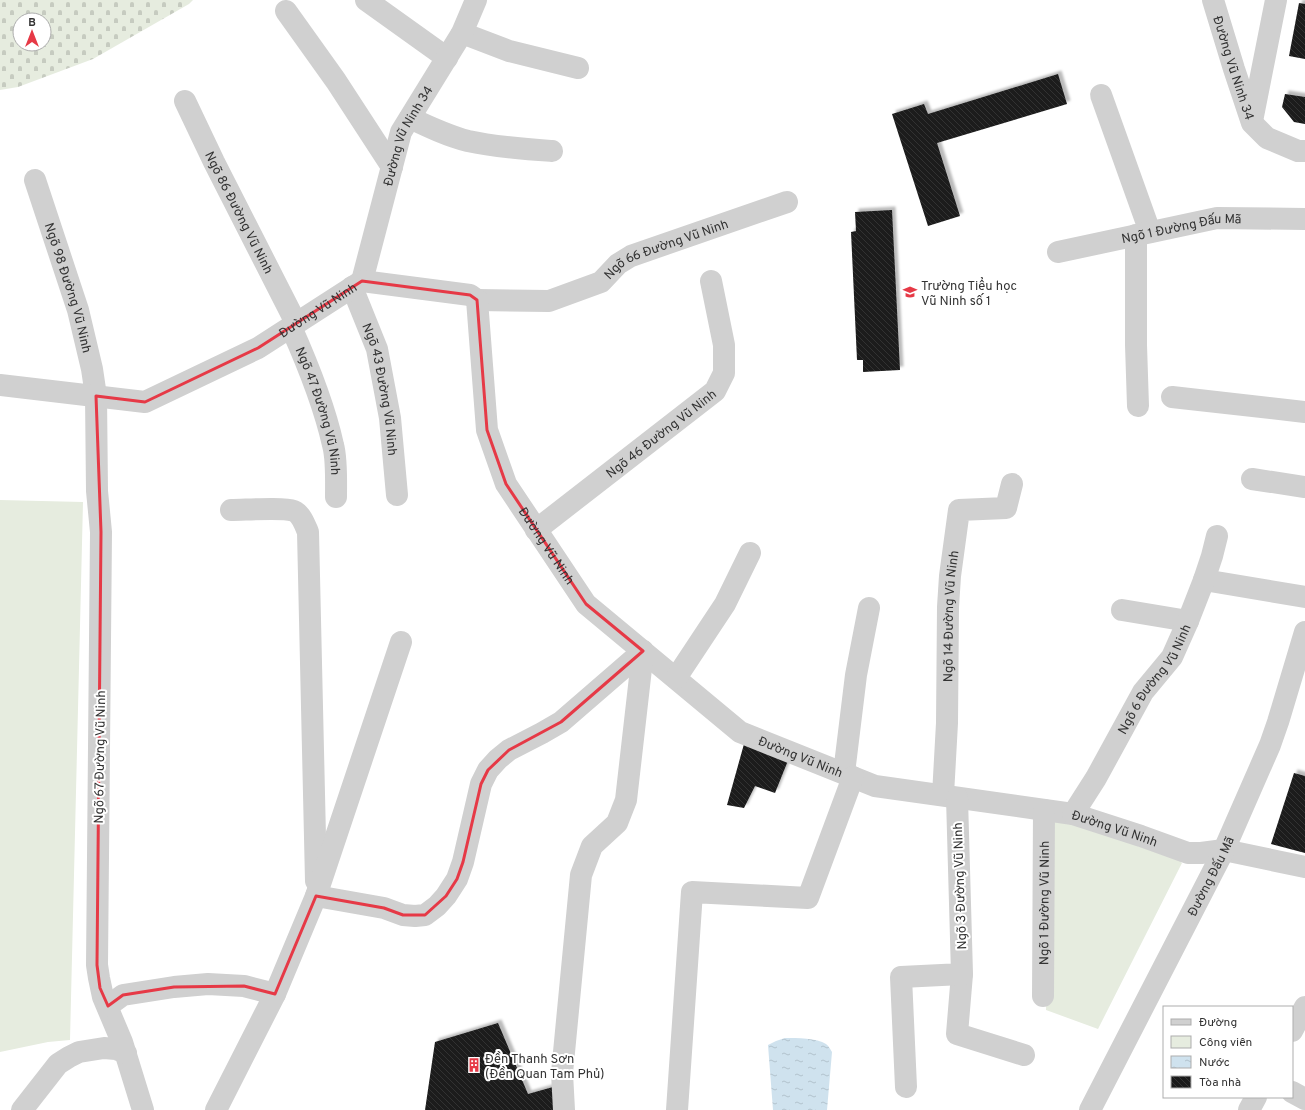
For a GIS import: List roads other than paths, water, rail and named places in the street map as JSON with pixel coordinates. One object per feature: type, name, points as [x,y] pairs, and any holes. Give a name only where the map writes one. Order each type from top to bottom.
[{"type":"street","points":[[366,0],[447,58]]},
{"type":"street","name":"Đường Vũ Ninh 34","points":[[357,284],[401,132],[462,34],[476,0]]},
{"type":"street","name":"Đường Vũ Ninh 34","points":[[1213,0],[1234,70],[1252,122],[1267,138],[1298,151],[1305,151]]},
{"type":"street","points":[[1252,122],[1276,0]]},
{"type":"street","points":[[286,11],[336,82],[392,167]]},
{"type":"street","points":[[462,34],[509,51],[578,68]]},
{"type":"street","points":[[1101,95],[1143,234],[1136,345],[1138,406]]},
{"type":"street","name":"Ngõ 86 Đường Vũ Ninh","points":[[185,101],[294,325]]},
{"type":"street","points":[[410,118],[434,130],[468,141],[515,148],[552,151]]},
{"type":"street","name":"Ngõ 98 Đường Vũ Ninh","points":[[35,180],[78,310],[92,369],[96,396]]},
{"type":"street","name":"Ngõ 66 Đường Vũ Ninh","points":[[477,300],[549,301],[601,282],[618,264],[631,256],[786,202]]},
{"type":"street","name":"Ngõ 1 Đường Đấu Mã","points":[[1058,252],[1217,218],[1305,219]]},
{"type":"street","name":"Ngõ 46 Đường Vũ Ninh","points":[[536,530],[715,391],[724,373],[724,345],[711,281]]},
{"type":"street","name":"Đường Vũ Ninh","points":[[0,385],[145,402],[258,348],[357,284],[470,295],[477,300],[487,430],[506,484],[586,604],[740,732],[875,786],[1073,814],[1188,853],[1224,850],[1305,867]]},
{"type":"street","name":"Ngõ 43 Đường Vũ Ninh","points":[[357,284],[377,349],[390,418],[397,494]]},
{"type":"street","name":"Ngõ 47 Đường Vũ Ninh","points":[[294,325],[334,446],[336,497]]},
{"type":"street","name":"Ngõ 67 Đường Vũ Ninh","points":[[96,396],[97,491],[101,532],[97,964],[100,988],[126,1053],[143,1110]]},
{"type":"street","points":[[1172,397],[1305,412]]},
{"type":"street","points":[[1252,479],[1305,487]]},
{"type":"street","name":"Ngõ 14 Đường Vũ Ninh","points":[[950,796],[947,723],[948,607],[950,576],[959,510],[1006,508],[1012,484]]},
{"type":"street","points":[[231,510],[283,509],[295,512],[303,521],[308,532],[316,896]]},
{"type":"street","name":"Ngõ 6 Đường Vũ Ninh","points":[[1073,814],[1096,778],[1143,692],[1172,657],[1204,580],[1217,536]]},
{"type":"street","points":[[676,678],[725,604],[750,553]]},
{"type":"street","points":[[1204,580],[1305,597]]},
{"type":"street","points":[[677,1110],[692,892],[808,898],[849,775],[856,675],[869,608]]},
{"type":"street","points":[[1122,610],[1188,621]]},
{"type":"street","name":"Đường Đấu Mã","points":[[1090,1110],[1224,850],[1270,745],[1305,632]]},
{"type":"street","points":[[216,1110],[275,994],[316,896],[401,642]]},
{"type":"street","points":[[316,896],[384,908],[403,915],[425,915],[437,906],[446,896],[456,879],[463,862],[481,784],[488,770],[509,750],[561,722],[643,651]]},
{"type":"street","points":[[564,1110],[562,1072],[581,876],[592,846],[617,823],[626,800],[643,651]]},
{"type":"street","name":"Ngõ 3 Đường Vũ Ninh","points":[[950,796],[962,974],[957,1034],[1024,1056]]},
{"type":"street","name":"Ngõ 1 Đường Vũ Ninh","points":[[1043,996],[1044,810]]},
{"type":"street","points":[[906,1087],[901,977],[962,974]]},
{"type":"street","points":[[108,1006],[123,995],[174,987],[208,984],[258,988],[275,994]]},
{"type":"street","points":[[1293,1029],[1305,1007]]},
{"type":"street","points":[[22,1110],[58,1064],[69,1057],[84,1051],[104,1048],[116,1048],[126,1053]]},
{"type":"street","points":[[1293,1093],[1305,1099]]},
{"type":"street","points":[[1249,1110],[1255,1098]]},
{"type":"water","points":[[785,1038],[807,1039],[822,1042],[829,1047],[832,1052],[827,1110],[773,1110],[768,1045]]},
{"type":"place","name":"Trường Tiểu học Vũ Ninh số 1","points":[[910,292]]},
{"type":"place","name":"Đền Thanh Sơn (Đền Quan Tam Phủ)","points":[[474,1065]]}]
